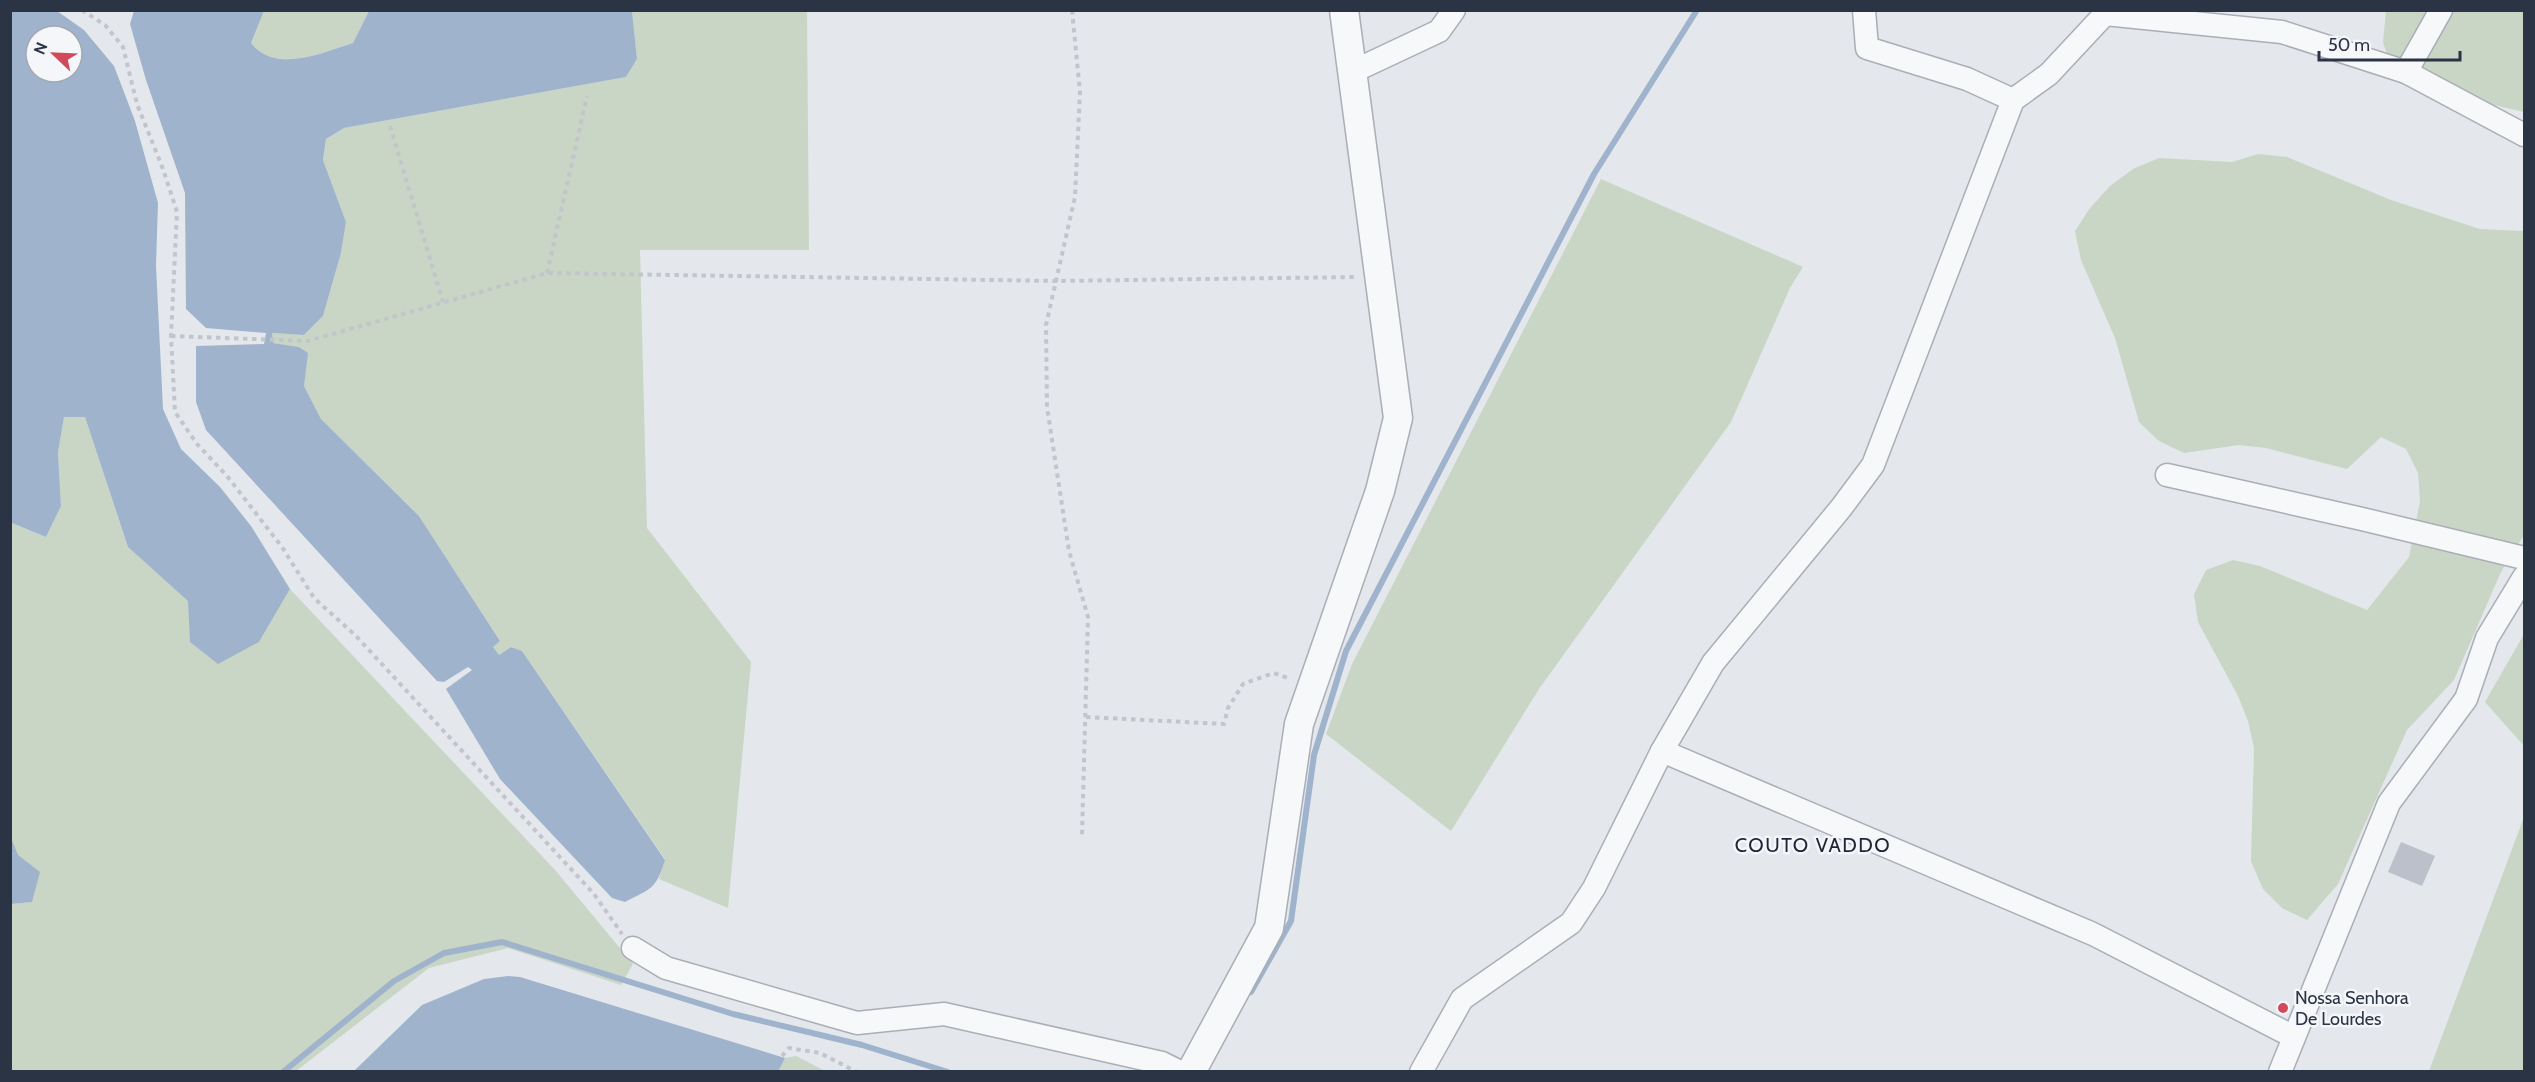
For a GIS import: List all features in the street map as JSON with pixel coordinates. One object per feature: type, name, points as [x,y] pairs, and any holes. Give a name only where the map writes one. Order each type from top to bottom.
[{"type":"street","points":[[1191,1071],[1269,928],[1299,724],[1380,491],[1398,418],[1354,71],[1344,10]]},
{"type":"street","points":[[1354,71],[1439,31],[1454,10]]},
{"type":"street","points":[[1864,10],[1867,48],[1967,80],[2013,100]]},
{"type":"street","points":[[2406,72],[2441,10]]},
{"type":"street","points":[[1428,1069],[1462,999],[1571,923],[1594,888],[1662,751],[1713,663],[1841,508],[1873,465],[2013,100],[2049,74],[2105,14],[2101,12]]},
{"type":"street","points":[[2101,12],[2282,32],[2406,72],[2524,135]]},
{"type":"street","points":[[2167,475],[2524,558]]},
{"type":"street","points":[[2280,1071],[2389,803],[2466,699],[2487,638],[2524,577]]},
{"type":"street","points":[[1662,751],[2093,934],[2294,1037]]},
{"type":"street","points":[[633,948],[666,968],[857,1023],[944,1014],[1162,1063],[1180,1071]]},
{"type":"path","points":[[82,10],[105,25],[123,47],[137,104],[163,169],[177,212],[171,336],[176,412],[197,444],[227,476],[282,547],[314,598],[356,636],[594,894],[633,948]]},
{"type":"path","points":[[1072,10],[1080,92],[1075,197],[1046,325],[1047,407],[1069,551],[1088,617],[1082,836]]},
{"type":"path","points":[[547,273],[587,96]]},
{"type":"path","points":[[390,126],[443,302]]},
{"type":"path","points":[[171,336],[308,340],[547,273],[1056,281],[1381,277]]},
{"type":"path","points":[[1086,717],[1224,724],[1227,708],[1243,684],[1274,673],[1312,686]]},
{"type":"path","points":[[782,1056],[789,1048],[820,1053],[856,1071]]},
{"type":"green space","points":[[264,11],[369,11],[353,43],[313,56],[286,59],[261,52],[251,43]]},
{"type":"green space","points":[[632,11],[807,11],[809,250],[640,250],[647,528],[751,662],[728,908],[659,879],[665,859],[522,651],[511,647],[499,655],[492,647],[500,641],[419,516],[321,419],[304,386],[307,353],[299,347],[272,343],[272,333],[304,335],[323,316],[341,253],[346,222],[323,160],[326,139],[344,128],[626,77],[637,59]]},
{"type":"green space","points":[[2386,11],[2524,11],[2524,112],[2494,105],[2466,102],[2392,69],[2383,42]]},
{"type":"green space","points":[[2258,154],[2287,157],[2391,200],[2480,229],[2524,231],[2524,535],[2501,572],[2454,680],[2407,730],[2338,884],[2307,920],[2282,908],[2263,889],[2251,861],[2254,748],[2248,721],[2238,696],[2198,622],[2194,594],[2206,570],[2233,560],[2260,566],[2367,610],[2409,557],[2420,501],[2418,473],[2406,449],[2381,437],[2347,469],[2266,448],[2239,445],[2184,453],[2159,441],[2139,422],[2115,338],[2081,260],[2075,231],[2090,208],[2110,186],[2133,169],[2159,158],[2232,162]]},
{"type":"green space","points":[[1601,179],[1803,267],[1790,288],[1731,422],[1539,689],[1451,831],[1326,734],[1352,664]]},
{"type":"green space","points":[[64,416],[85,417],[128,547],[189,601],[259,642],[290,589],[556,871],[633,964],[621,985],[508,948],[429,968],[296,1071],[11,1071],[11,904],[31,902],[11,838],[10,518],[12,523],[46,537],[61,506],[58,452]]},
{"type":"green space","points":[[2524,634],[2524,746],[2485,702]]},
{"type":"green space","points":[[2524,817],[2524,1071],[2429,1071]]},
{"type":"green space","points":[[796,1056],[825,1071],[778,1072],[785,1058]]},
{"type":"water","points":[[11,10],[57,11],[75,24],[24,24],[24,84],[84,84],[84,30],[114,66],[135,121],[158,203],[156,266],[163,409],[181,449],[220,487],[251,526],[290,589],[259,642],[218,664],[190,642],[188,601],[128,547],[85,417],[64,417],[58,452],[61,506],[46,537],[12,523]]},
{"type":"water","points":[[134,11],[264,11],[251,43],[261,52],[286,59],[313,56],[353,43],[369,11],[632,11],[637,59],[626,77],[344,128],[326,139],[323,160],[346,222],[341,253],[323,316],[304,335],[272,333],[273,343],[299,347],[308,353],[304,386],[321,419],[419,516],[500,641],[493,647],[499,655],[511,647],[522,651],[665,860],[656,882],[641,894],[625,902],[612,898],[500,779],[446,689],[472,670],[468,667],[444,682],[437,681],[206,430],[196,402],[196,346],[264,344],[266,333],[206,328],[186,309],[185,193],[146,80],[130,24]]},
{"type":"water","points":[[11,838],[18,855],[40,872],[32,902],[11,904]]},
{"type":"water","points":[[520,977],[785,1058],[778,1072],[354,1071],[422,1005],[484,979]]},
{"type":"building","points":[[2401,842],[2435,856],[2422,886],[2388,872]]},
{"type":"waterway","points":[[1251,992],[1291,921],[1314,755],[1346,651],[1594,174],[1697,10]]},
{"type":"waterway","points":[[283,1072],[394,981],[444,953],[502,942],[733,1014],[862,1045],[948,1072]]},
{"type":"place","name":"Nossa Senhora De Lourdes","points":[[2283,1008]]},
{"type":"district","name":"COUTO VADDO","points":[[1813,845]]}]
